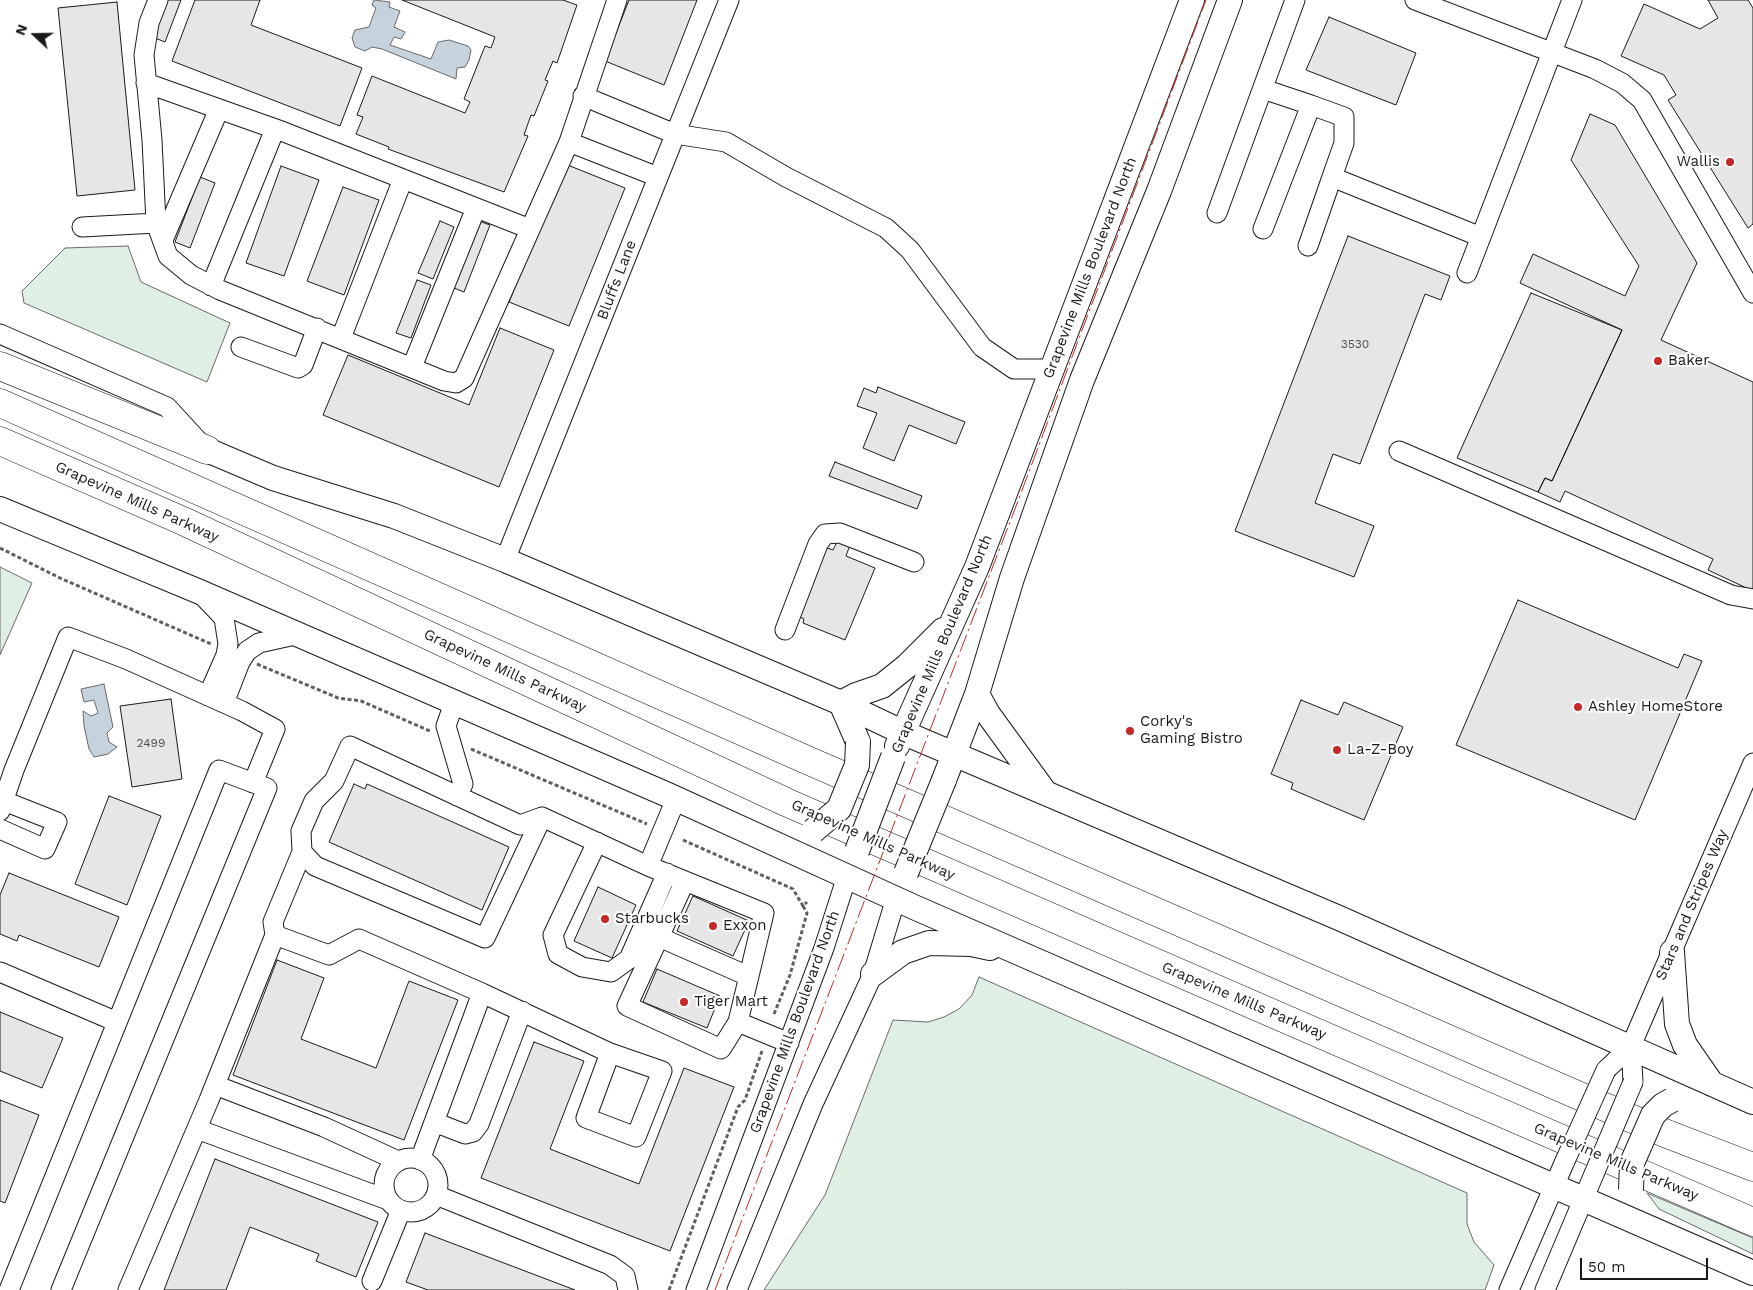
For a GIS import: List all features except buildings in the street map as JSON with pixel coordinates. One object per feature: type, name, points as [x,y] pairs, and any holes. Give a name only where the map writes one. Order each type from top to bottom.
[{"type":"highway","points":[[0,366],[207,450]]},
{"type":"highway","points":[[0,402],[816,764],[1658,1130],[1753,1167]]},
{"type":"highway","name":"Grapevine Mills Parkway","points":[[0,441],[183,521],[788,803],[1753,1222]]},
{"type":"main road","name":"Grapevine Mills Boulevard North","points":[[847,876],[902,732],[978,567],[1051,369],[1192,0]]},
{"type":"main road","points":[[896,898],[977,694],[1012,578],[1082,380],[1159,191],[1230,0]]},
{"type":"main road","points":[[1051,369],[1082,380]]},
{"type":"main road","points":[[207,450],[272,478],[394,516],[505,560],[841,703],[902,732],[955,753],[1632,1046],[1753,1102]]},
{"type":"main road","points":[[0,509],[200,592],[295,635],[676,798],[1027,956],[1753,1273]]},
{"type":"main road","points":[[841,703],[882,686],[907,666],[954,618]]},
{"type":"main road","points":[[977,694],[988,714],[1045,792]]},
{"type":"main road","points":[[768,840],[813,830],[839,809],[857,765],[858,742],[841,703]]},
{"type":"main road","points":[[873,974],[904,952],[929,943],[971,944],[1027,956]]},
{"type":"main road","points":[[1672,952],[1677,1024],[1685,1045],[1713,1085]]},
{"type":"main road","points":[[1641,1225],[1631,1190],[1632,1163],[1653,1115],[1672,1100],[1690,1091],[1713,1085]]},
{"type":"street","points":[[158,0],[149,23],[145,47],[146,83],[160,232],[168,256],[191,275],[211,286],[456,384],[464,378],[569,142],[616,0]]},
{"type":"street","name":"Bluffs Lane","points":[[505,560],[729,0]]},
{"type":"street","points":[[1217,212],[1295,0]]},
{"type":"street","points":[[1415,0],[1594,69],[1622,83],[1642,100],[1746,264],[1753,293]]},
{"type":"street","points":[[1467,273],[1572,0]]},
{"type":"street","points":[[146,83],[274,129],[530,229]]},
{"type":"street","points":[[1263,89],[1344,117],[1344,144],[1308,246]]},
{"type":"street","points":[[583,96],[675,134],[726,142],[786,177],[886,228],[910,250],[982,347],[1014,369],[1051,369]]},
{"type":"street","points":[[1263,229],[1310,105]]},
{"type":"street","points":[[160,232],[219,109]]},
{"type":"street","points":[[211,286],[274,129]]},
{"type":"street","points":[[569,142],[658,177]]},
{"type":"street","points":[[1332,177],[1481,237]]},
{"type":"street","points":[[341,338],[403,179]]},
{"type":"street","points":[[412,367],[476,208]]},
{"type":"street","points":[[82,227],[160,232]]},
{"type":"street","points":[[241,348],[298,368],[303,365],[317,328]]},
{"type":"street","points":[[0,334],[167,407],[207,450]]},
{"type":"street","points":[[1399,451],[1731,595],[1753,599]]},
{"type":"street","points":[[785,630],[818,544],[825,534],[840,533],[914,562]]},
{"type":"street","points":[[200,592],[224,618],[228,644],[216,699]]},
{"type":"street","points":[[216,699],[247,651],[259,642],[295,635]]},
{"type":"street","points":[[0,829],[45,849],[57,822],[2,806],[14,770],[68,638],[126,659],[216,699],[275,729],[253,783]]},
{"type":"street","points":[[454,703],[446,726],[463,784],[458,796]]},
{"type":"street","points":[[128,1290],[197,1129],[276,935],[273,922],[302,852],[301,831],[314,801],[334,781],[350,746],[520,825],[542,817],[648,866],[764,913],[738,1022],[721,1049],[627,1006],[685,881]]},
{"type":"street","name":"Stars and Stripes Way","points":[[1509,1290],[1606,1070],[1632,1046],[1753,763]]},
{"type":"street","points":[[9,1290],[219,770],[267,788],[61,1290]]},
{"type":"street","points":[[648,866],[676,798]]},
{"type":"street","points":[[302,852],[315,866],[485,938],[542,817]]},
{"type":"street","points":[[597,842],[553,935],[558,954],[582,967],[611,972],[629,959],[667,873]]},
{"type":"street","name":"Grapevine Mills Boulevard North","points":[[696,1290],[824,948],[847,876]]},
{"type":"street","points":[[737,1290],[813,1104],[873,974],[896,898]]},
{"type":"street","points":[[276,935],[329,955],[360,939],[610,1053],[662,1071],[636,1137],[586,1118],[610,1053]]},
{"type":"street","points":[[659,937],[748,976]]},
{"type":"street","points":[[0,972],[117,1022]]},
{"type":"street","points":[[420,1160],[482,993]]},
{"type":"street","points":[[434,1122],[465,1134],[473,1132],[479,1124],[522,1012]]},
{"type":"street","points":[[738,1022],[788,1043]]},
{"type":"street","name":"Stars and Stripes Way","points":[[1545,1290],[1633,1082],[1632,1046]]},
{"type":"street","points":[[215,1085],[324,1128],[398,1162]]},
{"type":"street","points":[[197,1129],[394,1205],[416,1212],[428,1206],[436,1195],[438,1184],[435,1174],[429,1166],[420,1160],[409,1158],[398,1162],[388,1171],[384,1186],[394,1205],[372,1282]]},
{"type":"street","points":[[436,1195],[610,1265],[625,1276],[628,1290]]},
{"type":"path","points":[[0,548],[60,578],[217,647]]},
{"type":"path","points":[[256,664],[338,698],[361,701],[438,734]]},
{"type":"path","points":[[470,748],[647,824]]},
{"type":"path","points":[[683,840],[793,889],[807,913],[790,975],[774,1014]]},
{"type":"path","points":[[803,906],[806,902]]},
{"type":"path","points":[[669,1290],[738,1107],[745,1100],[763,1050]]},
{"type":"green space","points":[[128,246],[141,282],[230,323],[207,382],[24,303],[22,291],[65,248]]},
{"type":"green space","points":[[0,567],[32,583],[0,655]]},
{"type":"green space","points":[[979,977],[1467,1193],[1467,1224],[1474,1242],[1494,1265],[1485,1290],[764,1290],[825,1195],[893,1020],[928,1022],[944,1017],[959,1009],[972,995]]},
{"type":"green space","points":[[1647,1193],[1753,1238],[1753,1254],[1659,1209]]},
{"type":"shaded area","points":[[374,0],[390,2],[389,7],[400,11],[394,27],[405,32],[401,39],[394,37],[390,45],[431,59],[438,42],[449,40],[468,46],[471,50],[469,60],[465,67],[457,68],[456,79],[382,49],[372,47],[365,51],[355,47],[352,38],[355,30],[369,27],[376,8],[372,5]]},
{"type":"shaded area","points":[[104,684],[113,727],[107,733],[109,742],[117,747],[108,754],[94,757],[89,749],[83,711],[91,716],[98,713],[94,700],[84,702],[81,689]]},
{"type":"power","points":[[715,1290],[1018,501],[1206,0]]},
{"type":"place","name":"Wallis","points":[[1730,162]]},
{"type":"place","name":"Baker","points":[[1658,361]]},
{"type":"place","name":"Ashley HomeStore","points":[[1578,707]]},
{"type":"place","name":"Corky's Gaming Bistro","points":[[1130,731]]},
{"type":"place","name":"La-Z-Boy","points":[[1337,750]]},
{"type":"place","name":"Starbucks","points":[[605,919]]},
{"type":"place","name":"Exxon","points":[[713,926]]},
{"type":"place","name":"Tiger Mart","points":[[684,1002]]}]
